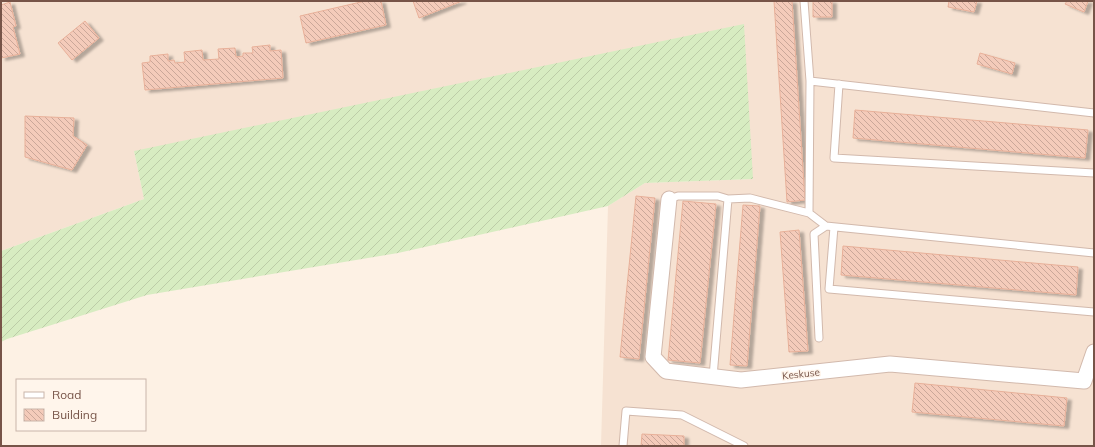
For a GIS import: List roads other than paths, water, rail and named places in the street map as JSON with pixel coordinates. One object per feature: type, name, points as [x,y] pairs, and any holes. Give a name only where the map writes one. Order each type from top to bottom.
[{"type":"street","name":"Keskuse","points":[[669,199],[653,356],[666,371],[741,380],[890,364],[1084,381],[1094,352]]},
{"type":"lane","points":[[804,1],[810,81],[809,213]]},
{"type":"lane","points":[[810,81],[1094,113]]},
{"type":"lane","points":[[839,84],[834,158],[1094,174]]},
{"type":"lane","points":[[669,199],[678,196],[718,196],[728,199],[750,198],[809,213],[830,227],[1094,253]]},
{"type":"lane","points":[[713,376],[728,199]]},
{"type":"lane","points":[[830,227],[829,289],[1094,312]]},
{"type":"lane","points":[[819,338],[814,234],[830,227]]},
{"type":"lane","points":[[623,446],[626,411],[682,415],[744,446]]}]
